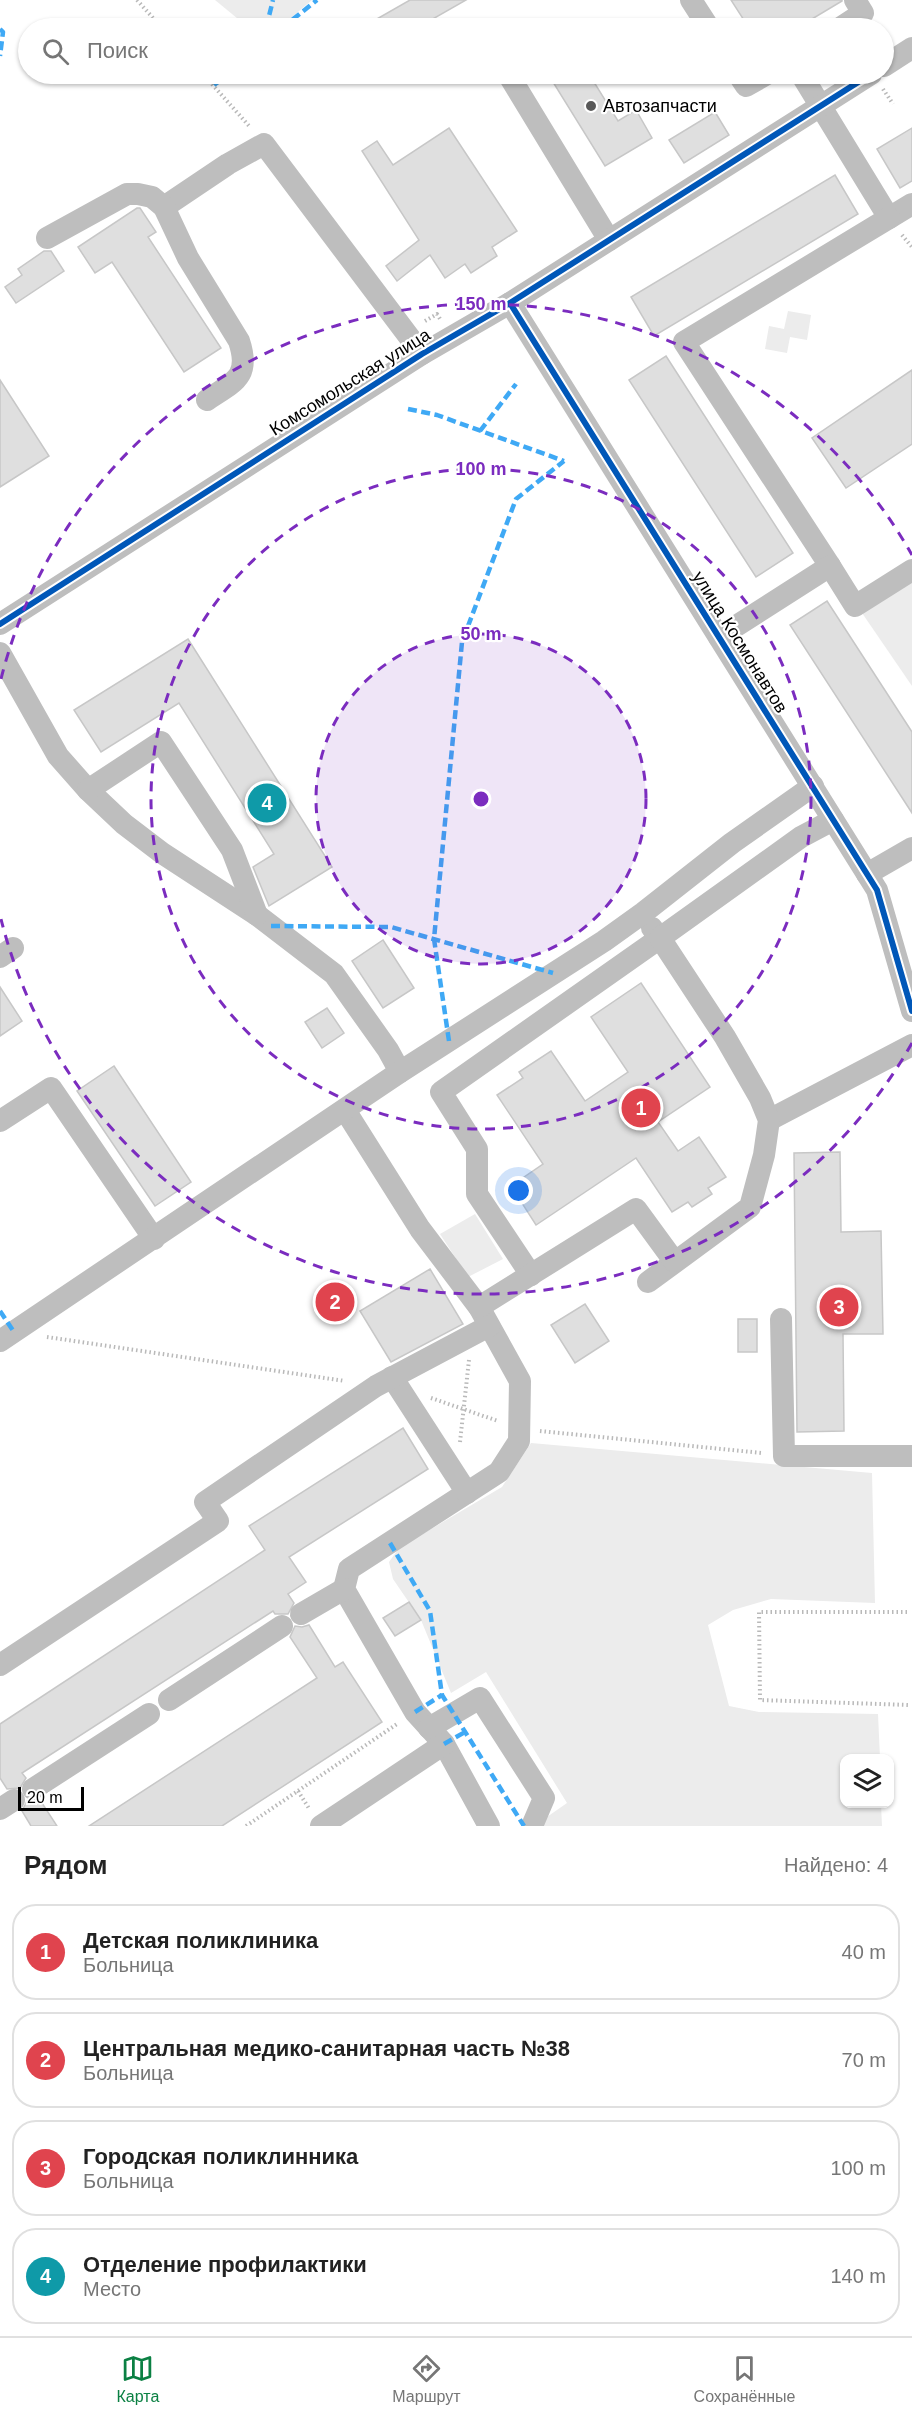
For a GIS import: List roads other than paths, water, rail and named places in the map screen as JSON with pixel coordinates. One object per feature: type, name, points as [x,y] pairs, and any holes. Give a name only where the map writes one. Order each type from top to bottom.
[{"type":"street","points":[[691,0],[703,18]]},
{"type":"street","points":[[855,0],[863,13],[855,18]]},
{"type":"street","points":[[894,60],[912,48]]},
{"type":"street","points":[[514,84],[609,240]]},
{"type":"street","points":[[808,84],[888,218]]},
{"type":"street","name":"Комсомольская улица","points":[[0,624],[422,354],[510,303],[855,84]]},
{"type":"street","points":[[164,207],[228,164],[264,144],[422,354]]},
{"type":"street","points":[[47,238],[127,194],[152,197],[164,207],[188,258],[239,341],[244,355],[243,369],[237,380],[207,400]]},
{"type":"street","points":[[912,204],[684,342],[855,606],[912,570]]},
{"type":"street","name":"улица Космонавтов","points":[[510,303],[877,890],[907,971],[912,1011]]},
{"type":"street","points":[[719,637],[830,566]]},
{"type":"street","points":[[0,653],[58,756],[88,790],[124,824],[162,853],[257,915],[334,974],[388,1050],[400,1072]]},
{"type":"street","points":[[88,790],[161,742],[231,850],[257,915]]},
{"type":"street","points":[[7,1336],[400,1072],[643,913],[732,843],[813,786]]},
{"type":"street","points":[[531,1275],[477,1194],[477,1149],[441,1092],[801,837],[833,820]]},
{"type":"street","points":[[867,874],[912,848]]},
{"type":"street","points":[[643,913],[725,1037],[760,1098],[769,1120],[764,1155],[750,1207],[648,1282]]},
{"type":"street","points":[[769,1120],[912,1045]]},
{"type":"street","points":[[0,1121],[51,1088],[153,1239]]},
{"type":"street","points":[[169,1700],[344,1589],[349,1569],[499,1472],[519,1441],[520,1381],[484,1317],[420,1229],[345,1110]]},
{"type":"street","points":[[0,1665],[218,1521],[205,1502],[384,1381],[484,1317],[531,1275],[636,1209],[674,1261]]},
{"type":"street","points":[[781,1319],[784,1456],[912,1456]]},
{"type":"street","points":[[384,1381],[467,1493]]},
{"type":"street","points":[[344,1589],[489,1826]]},
{"type":"street","points":[[321,1826],[429,1728],[480,1698],[544,1798],[532,1826]]},
{"type":"street","points":[[16,1799],[149,1714]]},
{"type":"place","name":"Автозапчасти","points":[[591,106]]},
{"type":"place","name":"Отделение профилактики","points":[[267,803]]},
{"type":"place","name":"Детская поликлиника","points":[[641,1108]]},
{"type":"place","name":"Центральная медико-санитарная часть №38","points":[[335,1302]]},
{"type":"place","name":"Городская поликлинника","points":[[839,1307]]}]
